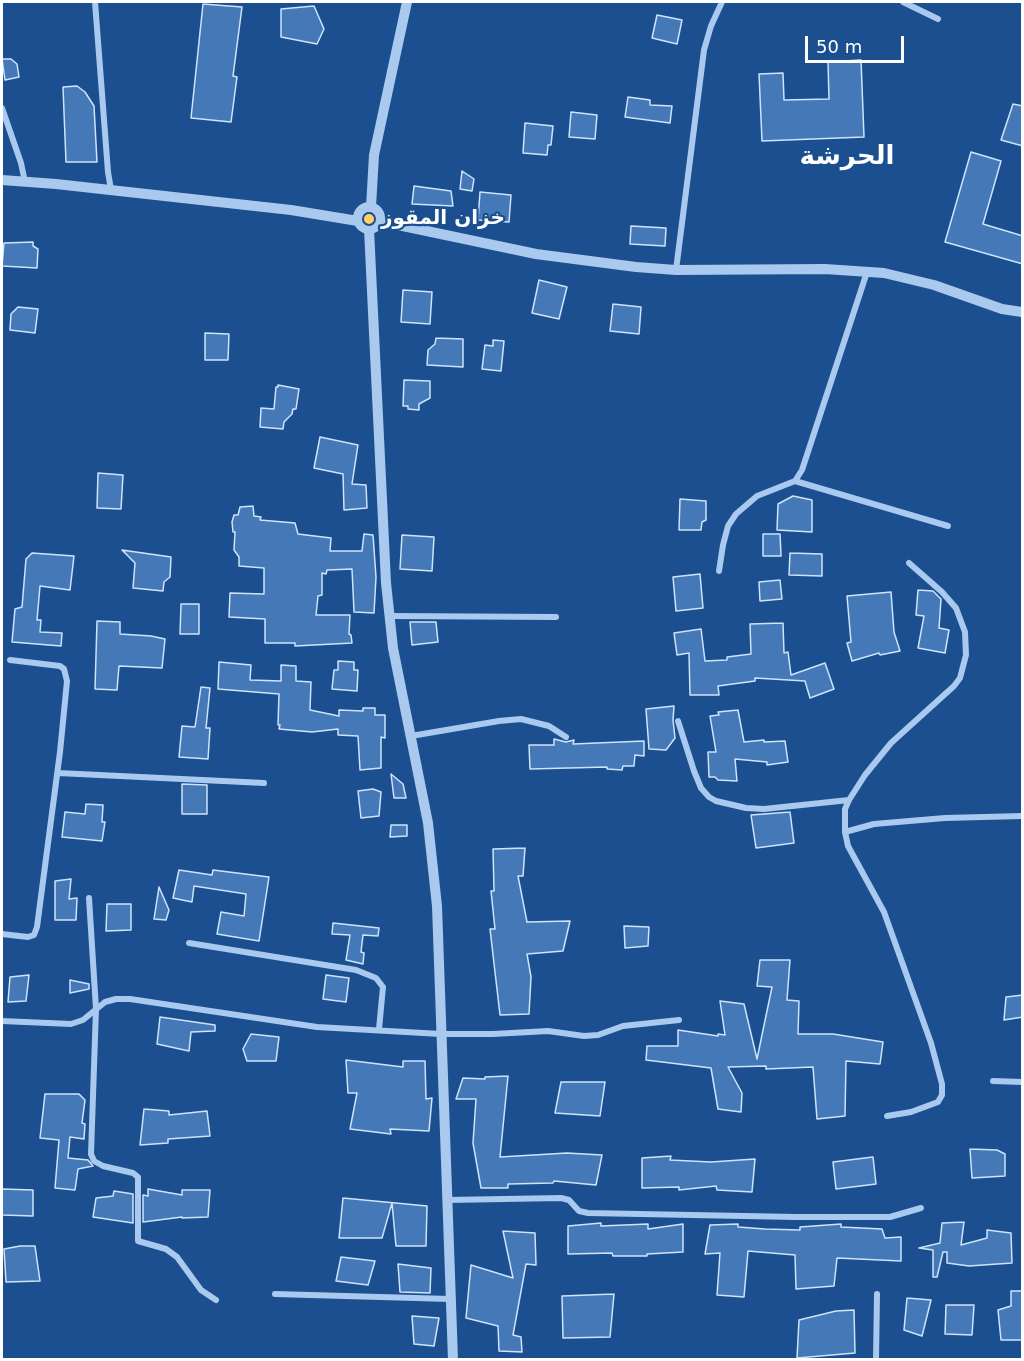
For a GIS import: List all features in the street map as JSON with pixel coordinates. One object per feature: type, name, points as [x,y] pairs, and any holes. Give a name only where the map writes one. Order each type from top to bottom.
[{"type":"street","points":[[95,2],[111,190]]},
{"type":"street","points":[[371,207],[376,144],[407,2]]},
{"type":"street","points":[[676,270],[704,50],[711,26],[722,2]]},
{"type":"street","points":[[903,2],[938,19]]},
{"type":"street","points":[[2,108],[21,163],[25,182]]},
{"type":"street","points":[[2,180],[291,210],[358,220]]},
{"type":"street","points":[[371,207],[378,212],[379,221],[377,225],[369,229],[362,227],[358,220],[362,209],[371,207]]},
{"type":"street","points":[[379,221],[545,256],[594,263],[676,270],[867,271],[907,277],[1002,309],[1023,312]]},
{"type":"street","points":[[369,229],[378,446],[390,616],[396,663],[428,823],[434,866],[453,1359]]},
{"type":"street","points":[[719,571],[728,526],[736,514],[757,496],[795,481],[802,470],[867,271]]},
{"type":"street","points":[[795,481],[948,526]]},
{"type":"street","points":[[887,1116],[911,1112],[938,1102],[942,1095],[942,1084],[931,1043],[884,912],[873,887],[852,853],[845,832],[845,809],[865,775],[891,743],[954,686],[965,665],[966,645],[965,633],[956,608],[942,592],[909,563]]},
{"type":"street","points":[[390,616],[556,617]]},
{"type":"street","points":[[2,934],[28,937],[34,935],[58,773],[67,681],[64,669],[54,664],[10,660]]},
{"type":"street","points":[[411,736],[521,719],[549,726],[566,737]]},
{"type":"street","points":[[678,721],[701,788],[716,801],[746,808],[764,809],[849,800]]},
{"type":"street","points":[[58,773],[264,783]]},
{"type":"street","points":[[845,832],[874,824],[945,818],[1023,816]]},
{"type":"street","points":[[89,898],[96,1009],[91,1154],[94,1161],[103,1166],[133,1173],[138,1177],[138,1241],[166,1249],[177,1257],[201,1290],[216,1300]]},
{"type":"street","points":[[189,944],[356,970],[376,978],[383,987],[379,1029]]},
{"type":"street","points":[[2,1021],[71,1024],[83,1020],[105,1002],[117,999],[317,1026],[441,1034],[548,1031],[584,1036],[598,1035],[623,1026],[679,1020]]},
{"type":"street","points":[[993,1081],[1023,1082]]},
{"type":"street","points":[[447,1200],[561,1198],[569,1200],[579,1211],[588,1213],[785,1217],[890,1217],[921,1208]]},
{"type":"street","points":[[275,1294],[450,1299]]},
{"type":"street","points":[[876,1359],[877,1294]]},
{"type":"building","points":[[203,4],[242,7],[233,76],[237,77],[231,122],[191,118]]},
{"type":"building","points":[[314,6],[324,29],[317,44],[281,37],[281,9]]},
{"type":"building","points":[[657,15],[682,20],[677,44],[652,38]]},
{"type":"building","points":[[2,59],[11,59],[17,64],[19,77],[5,80]]},
{"type":"building","points":[[861,60],[864,137],[762,141],[759,74],[783,73],[784,100],[829,99],[828,62]]},
{"type":"building","points":[[77,86],[85,92],[94,106],[97,162],[66,162],[63,87]]},
{"type":"building","points":[[628,97],[650,100],[650,105],[672,106],[670,123],[625,117]]},
{"type":"building","points":[[1013,104],[1023,106],[1023,146],[1001,140]]},
{"type":"building","points":[[571,112],[597,115],[595,139],[569,137]]},
{"type":"building","points":[[525,123],[553,126],[551,145],[548,145],[547,155],[523,153]]},
{"type":"building","points":[[971,152],[1001,161],[983,224],[1023,236],[1023,264],[945,242]]},
{"type":"building","points":[[462,171],[474,179],[472,191],[460,189]]},
{"type":"building","points":[[414,186],[451,191],[453,206],[412,204]]},
{"type":"building","points":[[480,192],[511,195],[509,222],[478,220]]},
{"type":"building","points":[[631,226],[666,228],[665,246],[630,244]]},
{"type":"building","points":[[33,242],[33,246],[38,249],[37,268],[2,266],[4,243]]},
{"type":"building","points":[[539,280],[567,287],[559,319],[532,313]]},
{"type":"building","points":[[403,290],[432,292],[430,324],[401,322]]},
{"type":"building","points":[[613,304],[641,307],[639,334],[610,331]]},
{"type":"building","points":[[18,307],[38,309],[35,333],[10,330],[11,314]]},
{"type":"building","points":[[205,333],[229,334],[228,360],[205,360]]},
{"type":"building","points":[[436,338],[463,339],[463,367],[427,365],[428,350],[435,344]]},
{"type":"building","points":[[493,340],[504,341],[501,371],[482,369],[485,345],[493,346]]},
{"type":"building","points":[[404,380],[430,381],[430,398],[419,404],[419,410],[403,406]]},
{"type":"building","points":[[278,385],[299,389],[296,409],[293,409],[292,414],[284,422],[283,429],[260,427],[261,408],[274,409]]},
{"type":"building","points":[[320,437],[358,445],[352,484],[366,485],[367,508],[344,510],[343,474],[314,468]]},
{"type":"building","points":[[98,473],[123,475],[121,509],[97,508]]},
{"type":"building","points":[[793,496],[812,500],[812,532],[777,530],[778,504]]},
{"type":"building","points":[[680,499],[706,501],[706,520],[702,522],[701,530],[679,530]]},
{"type":"building","points":[[253,506],[254,516],[261,517],[260,520],[295,523],[298,534],[331,538],[330,551],[362,551],[364,534],[373,535],[376,577],[374,613],[354,612],[352,569],[327,570],[326,574],[322,573],[322,595],[318,596],[316,615],[350,615],[349,634],[352,643],[295,646],[295,643],[265,643],[265,619],[229,617],[230,593],[264,594],[264,568],[239,566],[239,557],[234,550],[235,532],[233,532],[232,522],[234,515],[238,515],[240,507]]},
{"type":"building","points":[[763,534],[780,534],[781,556],[763,556]]},
{"type":"building","points":[[402,535],[434,537],[432,571],[400,569]]},
{"type":"building","points":[[122,550],[171,557],[170,577],[164,582],[163,591],[133,588],[135,563]]},
{"type":"building","points":[[32,553],[74,556],[70,590],[40,586],[37,620],[41,620],[40,632],[62,633],[61,646],[12,642],[15,609],[22,607],[26,559]]},
{"type":"building","points":[[790,553],[822,554],[822,576],[789,575]]},
{"type":"building","points":[[700,574],[703,608],[676,611],[673,577]]},
{"type":"building","points":[[780,580],[782,599],[760,601],[759,582]]},
{"type":"building","points":[[918,590],[933,591],[941,599],[939,628],[949,630],[945,653],[918,648],[924,616],[916,615]]},
{"type":"building","points":[[891,592],[894,632],[900,651],[880,655],[879,653],[852,661],[847,643],[851,642],[847,596]]},
{"type":"building","points":[[181,604],[199,604],[199,634],[180,634]]},
{"type":"building","points":[[97,621],[120,622],[120,634],[165,639],[162,668],[119,666],[117,690],[95,689]]},
{"type":"building","points":[[410,622],[436,622],[438,642],[412,645]]},
{"type":"building","points":[[783,623],[784,653],[788,652],[791,675],[825,663],[834,689],[810,698],[805,681],[755,678],[755,681],[718,686],[719,695],[690,695],[689,653],[677,655],[674,633],[701,629],[705,661],[727,660],[727,657],[751,654],[750,624]]},
{"type":"building","points":[[338,661],[354,662],[354,670],[358,670],[357,691],[332,689],[334,670],[338,670]]},
{"type":"building","points":[[219,662],[251,665],[250,680],[281,681],[281,665],[296,666],[296,681],[311,682],[310,710],[339,716],[339,710],[363,711],[363,708],[375,708],[375,715],[385,715],[385,738],[381,737],[381,768],[360,770],[358,736],[338,735],[338,729],[312,732],[279,729],[279,694],[218,689]]},
{"type":"building","points":[[201,687],[210,688],[206,728],[210,728],[208,759],[179,757],[182,726],[195,727]]},
{"type":"building","points":[[674,706],[675,738],[666,750],[649,749],[646,709]]},
{"type":"building","points":[[738,710],[744,742],[785,741],[788,762],[767,765],[767,762],[735,759],[737,781],[709,777],[708,752],[716,752],[710,716],[719,715],[718,712]]},
{"type":"building","points":[[554,739],[566,742],[574,740],[573,744],[644,741],[644,756],[635,755],[634,766],[623,766],[622,770],[607,769],[607,767],[530,769],[529,745],[554,745]]},
{"type":"building","points":[[391,774],[403,784],[406,798],[394,798]]},
{"type":"building","points":[[182,784],[207,785],[207,814],[182,814]]},
{"type":"building","points":[[373,789],[381,792],[379,816],[361,818],[358,791]]},
{"type":"building","points":[[86,804],[103,805],[102,822],[105,822],[102,841],[62,837],[65,812],[85,814]]},
{"type":"building","points":[[790,812],[794,843],[756,848],[751,815]]},
{"type":"building","points":[[391,825],[407,825],[407,836],[390,837]]},
{"type":"building","points":[[525,848],[523,876],[518,876],[527,922],[570,921],[563,951],[527,954],[531,977],[529,1014],[500,1015],[490,929],[495,929],[491,891],[494,891],[493,849]]},
{"type":"building","points":[[179,870],[212,875],[213,870],[269,877],[259,941],[217,934],[221,912],[244,916],[246,894],[194,886],[192,902],[173,898]]},
{"type":"building","points":[[71,879],[69,899],[77,898],[76,920],[55,920],[55,881]]},
{"type":"building","points":[[159,887],[169,910],[166,920],[154,919]]},
{"type":"building","points":[[107,904],[131,904],[131,930],[106,931]]},
{"type":"building","points":[[333,923],[379,928],[378,936],[363,935],[361,952],[364,953],[363,964],[346,960],[350,935],[332,934]]},
{"type":"building","points":[[624,926],[649,927],[648,946],[625,948]]},
{"type":"building","points":[[760,960],[790,960],[787,1000],[799,1001],[798,1034],[833,1034],[883,1042],[880,1064],[846,1061],[845,1116],[817,1119],[813,1067],[766,1069],[766,1066],[728,1067],[742,1093],[741,1112],[718,1109],[711,1068],[646,1060],[647,1046],[678,1046],[678,1030],[725,1035],[720,1001],[744,1004],[757,1059],[772,987],[757,986]]},
{"type":"building","points":[[29,975],[26,1001],[8,1002],[10,977]]},
{"type":"building","points":[[326,975],[349,978],[346,1002],[323,999]]},
{"type":"building","points":[[70,980],[89,984],[89,989],[70,993]]},
{"type":"building","points":[[1023,995],[1023,1017],[1004,1020],[1006,997]]},
{"type":"building","points":[[160,1017],[215,1025],[215,1031],[191,1032],[189,1051],[157,1044]]},
{"type":"building","points":[[251,1034],[279,1037],[276,1061],[247,1061],[243,1049]]},
{"type":"building","points":[[346,1060],[403,1067],[403,1061],[425,1061],[426,1099],[432,1098],[429,1131],[390,1129],[391,1134],[350,1129],[357,1093],[348,1093]]},
{"type":"building","points":[[508,1076],[500,1157],[567,1153],[602,1155],[596,1185],[554,1181],[553,1183],[508,1184],[508,1188],[481,1188],[473,1143],[476,1099],[456,1099],[463,1078],[485,1079],[485,1077]]},
{"type":"building","points":[[561,1082],[605,1082],[600,1116],[555,1113]]},
{"type":"building","points":[[45,1094],[79,1094],[85,1100],[82,1123],[85,1124],[84,1139],[70,1137],[68,1158],[88,1160],[93,1166],[78,1169],[75,1190],[55,1188],[59,1140],[40,1138]]},
{"type":"building","points":[[144,1109],[169,1111],[169,1115],[207,1111],[210,1136],[168,1139],[168,1143],[140,1145]]},
{"type":"building","points":[[970,1149],[997,1150],[1005,1154],[1005,1176],[972,1178]]},
{"type":"building","points":[[671,1156],[670,1160],[711,1162],[755,1159],[752,1192],[717,1190],[716,1186],[679,1190],[679,1187],[642,1188],[642,1158]]},
{"type":"building","points":[[873,1157],[876,1184],[836,1189],[833,1162]]},
{"type":"building","points":[[2,1189],[33,1190],[33,1216],[2,1215]]},
{"type":"building","points":[[148,1189],[182,1195],[182,1190],[210,1190],[208,1217],[182,1217],[143,1222],[143,1195],[148,1196]]},
{"type":"building","points":[[114,1191],[133,1194],[133,1223],[93,1217],[96,1198],[113,1196]]},
{"type":"building","points":[[343,1198],[427,1206],[426,1246],[396,1246],[392,1203],[382,1238],[339,1238]]},
{"type":"building","points":[[964,1222],[961,1245],[987,1238],[987,1230],[1011,1233],[1012,1263],[969,1266],[947,1263],[947,1252],[943,1252],[937,1277],[933,1277],[933,1250],[919,1248],[940,1243],[942,1223]]},
{"type":"building","points":[[601,1223],[601,1226],[648,1224],[648,1229],[683,1224],[683,1252],[647,1254],[647,1256],[613,1256],[612,1253],[568,1254],[568,1226]]},
{"type":"building","points":[[738,1224],[738,1227],[765,1229],[800,1230],[800,1227],[841,1224],[841,1227],[882,1229],[885,1238],[901,1237],[901,1261],[837,1258],[834,1286],[796,1289],[795,1255],[748,1251],[744,1297],[717,1295],[720,1253],[705,1254],[710,1225]]},
{"type":"building","points":[[503,1231],[535,1233],[536,1265],[526,1264],[513,1335],[521,1337],[522,1352],[499,1351],[498,1326],[466,1318],[471,1265],[513,1278]]},
{"type":"building","points":[[35,1246],[40,1281],[6,1282],[4,1249]]},
{"type":"building","points":[[341,1257],[375,1261],[368,1285],[336,1281]]},
{"type":"building","points":[[398,1264],[431,1268],[430,1293],[400,1292]]},
{"type":"building","points":[[1011,1291],[1023,1291],[1023,1340],[1001,1340],[998,1310],[1011,1306]]},
{"type":"building","points":[[614,1294],[610,1337],[563,1338],[562,1296]]},
{"type":"building","points":[[907,1298],[931,1300],[922,1336],[904,1330]]},
{"type":"building","points":[[946,1305],[974,1305],[972,1335],[945,1334]]},
{"type":"building","points":[[854,1310],[855,1353],[797,1358],[799,1320],[836,1311]]},
{"type":"building","points":[[412,1316],[439,1318],[434,1346],[414,1344]]},
{"type":"place","name":"خزان المقوز","points":[[369,219]]},
{"type":"district","name":"الحرشة","points":[[847,157]]}]
